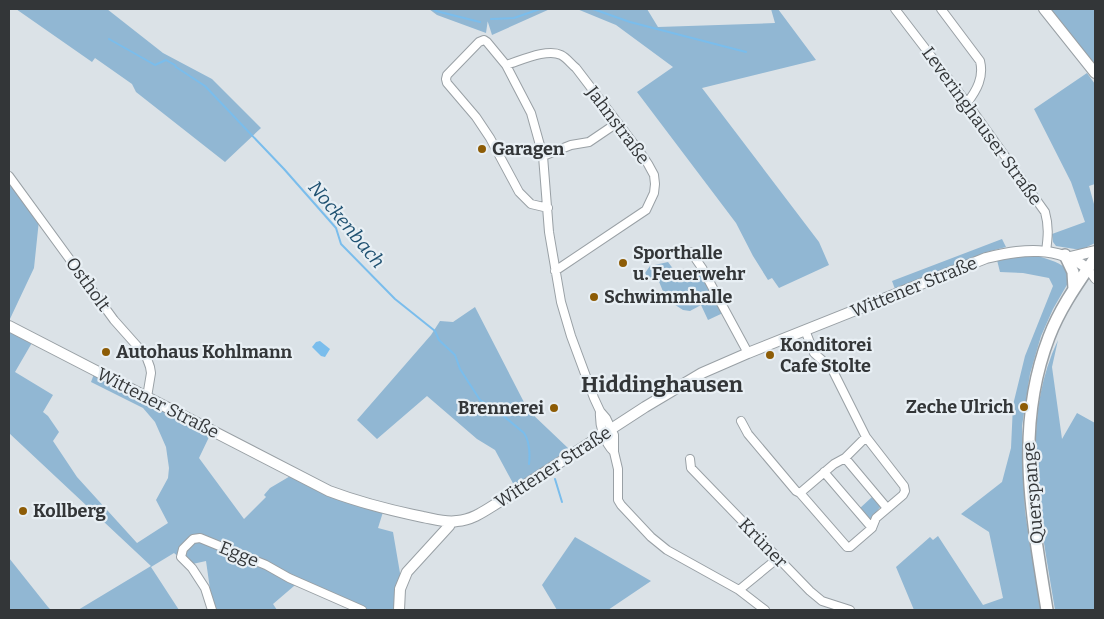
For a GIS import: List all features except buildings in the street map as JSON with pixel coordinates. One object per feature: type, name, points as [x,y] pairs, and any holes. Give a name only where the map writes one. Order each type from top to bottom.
[{"type":"main road","points":[[1044,9],[1095,73]]},
{"type":"main road","name":"Wittener Straße","points":[[9,326],[336,493],[370,505],[451,522],[471,518],[485,511],[688,380],[804,330],[986,258],[1018,251],[1046,251],[1067,256],[1088,269]]},
{"type":"main road","points":[[1074,289],[1073,272],[1067,256],[1095,251]]},
{"type":"main road","points":[[1088,269],[1095,258]]},
{"type":"main road","name":"Querspange","points":[[1047,610],[1029,484],[1029,433],[1032,398],[1036,377],[1049,336],[1074,289],[1088,269]]},
{"type":"main road","points":[[398,609],[400,589],[407,572],[451,522]]},
{"type":"street","name":"Leveringhauser Straße","points":[[895,9],[967,102],[1045,212],[1048,222],[1046,251]]},
{"type":"street","points":[[942,9],[980,60],[982,68],[979,85],[967,102]]},
{"type":"street","points":[[548,208],[531,204],[519,192],[490,138],[447,83],[447,75],[479,42],[484,40],[506,65],[530,113],[543,156],[548,208],[549,232],[561,302],[571,336],[600,411],[599,421],[608,432],[609,447],[614,452],[618,469],[618,500],[623,509],[667,550],[739,590],[765,610]]},
{"type":"street","name":"Jahnstraße","points":[[506,65],[550,52],[559,54],[576,68],[648,164],[654,175],[654,193],[646,210],[555,271]]},
{"type":"street","points":[[543,156],[571,145],[588,142],[617,123]]},
{"type":"street","name":"Ostholt","points":[[9,176],[114,320],[146,356],[151,373],[147,397]]},
{"type":"street","points":[[691,252],[702,268],[748,353]]},
{"type":"street","points":[[1088,269],[1095,279]]},
{"type":"street","points":[[741,421],[748,434],[847,548],[872,528],[876,518],[903,494],[905,491],[904,486],[866,437],[832,369],[814,353],[804,330]]},
{"type":"street","points":[[800,492],[845,458],[866,437]]},
{"type":"street","points":[[845,458],[887,508]]},
{"type":"street","name":"Krüner","points":[[690,459],[690,468],[810,591],[822,601],[850,610]]},
{"type":"street","points":[[824,472],[872,528]]},
{"type":"street","name":"Egge","points":[[212,610],[202,584],[192,568],[181,557],[183,549],[193,538],[200,538],[266,565],[289,578],[362,610]]},
{"type":"street","points":[[739,590],[778,558]]},
{"type":"shaded area","points":[[16,9],[107,9],[163,53],[212,79],[261,128],[225,162],[136,92],[132,84],[95,58],[92,62]]},
{"type":"shaded area","points":[[429,9],[550,9],[492,35],[488,21],[486,33],[437,15]]},
{"type":"shaded area","points":[[577,9],[647,9],[658,27],[775,23],[771,9],[778,9],[816,60],[702,88],[819,242],[829,265],[779,288],[772,278],[768,280],[736,223],[637,92],[673,67],[616,25]]},
{"type":"shaded area","points":[[1048,9],[1095,9],[1095,70]]},
{"type":"shaded area","points":[[1087,73],[1095,84],[1095,184],[1089,186],[1095,204],[1095,243],[1081,250],[1056,246],[1053,242],[1052,234],[1085,222],[1071,182],[1034,109]]},
{"type":"shaded area","points":[[9,179],[39,220],[34,268],[9,321]]},
{"type":"shaded area","points":[[1002,239],[1006,247],[987,252],[895,289],[892,281]]},
{"type":"shaded area","points":[[1033,255],[1055,262],[1067,269],[1068,283],[1053,309],[1041,336],[1030,374],[1022,426],[1025,511],[1043,610],[914,610],[896,567],[930,537],[933,540],[938,536],[983,605],[1003,598],[989,532],[961,514],[1002,482],[1011,448],[1013,405],[1025,356],[1053,286],[1049,278],[1023,273],[1000,272],[997,260]]},
{"type":"shaded area","points":[[668,262],[680,278],[699,271],[723,313],[708,320],[701,305],[690,311],[683,310],[666,299],[658,279],[649,279],[645,273],[650,266]]},
{"type":"shaded area","points":[[475,307],[528,410],[569,449],[515,487],[495,450],[477,439],[427,396],[377,439],[357,420],[431,335],[440,321],[453,322]]},
{"type":"shaded area","points":[[9,330],[33,341],[15,372],[53,395],[43,412],[59,432],[53,441],[77,477],[137,543],[168,523],[156,500],[168,478],[169,468],[166,447],[155,422],[143,408],[91,382],[94,374],[210,435],[199,458],[244,519],[266,497],[264,495],[270,488],[292,475],[383,512],[378,528],[393,532],[401,579],[395,610],[365,610],[301,580],[273,604],[277,610],[213,610],[206,561],[188,565],[174,553],[151,567],[179,610],[78,610],[151,566],[9,433]]},
{"type":"shaded area","points":[[1058,340],[1052,367],[1062,439],[1077,413],[1095,423],[1095,610],[1055,610],[1039,508],[1036,474],[1036,439],[1039,405],[1046,372]]},
{"type":"shaded area","points":[[320,341],[330,349],[325,357],[321,356],[312,347],[316,342]]},
{"type":"shaded area","points":[[872,497],[881,506],[870,520],[867,521],[859,509]]},
{"type":"shaded area","points":[[575,537],[651,581],[608,610],[557,610],[542,585]]},
{"type":"shaded area","points":[[9,558],[48,607],[51,610],[9,610]]},
{"type":"waterway","points":[[433,9],[480,22]]},
{"type":"waterway","points":[[491,19],[514,18],[540,9]]},
{"type":"waterway","points":[[593,9],[630,22],[746,52]]},
{"type":"waterway","name":"Nockenbach","points":[[109,39],[155,65],[166,60],[205,86],[284,169],[336,228],[341,244],[395,299],[435,331],[439,340],[455,355],[460,369],[480,400],[494,408],[524,433],[528,444],[529,464]]},
{"type":"waterway","name":"Nockenbach","points":[[555,479],[562,502]]},
{"type":"place","name":"Garagen","points":[[482,149]]},
{"type":"place","name":"Sporthalle u. Feuerwehr","points":[[623,263]]},
{"type":"place","name":"Schwimmhalle","points":[[594,297]]},
{"type":"place","name":"Autohaus Kohlmann","points":[[106,352]]},
{"type":"place","name":"Konditorei Cafe Stolte","points":[[770,355]]},
{"type":"place","name":"Zeche Ulrich","points":[[1024,407]]},
{"type":"place","name":"Brennerei","points":[[554,408]]},
{"type":"place","name":"Kollberg","points":[[23,511]]},
{"type":"district","name":"Hiddinghausen","points":[[662,384]]}]
